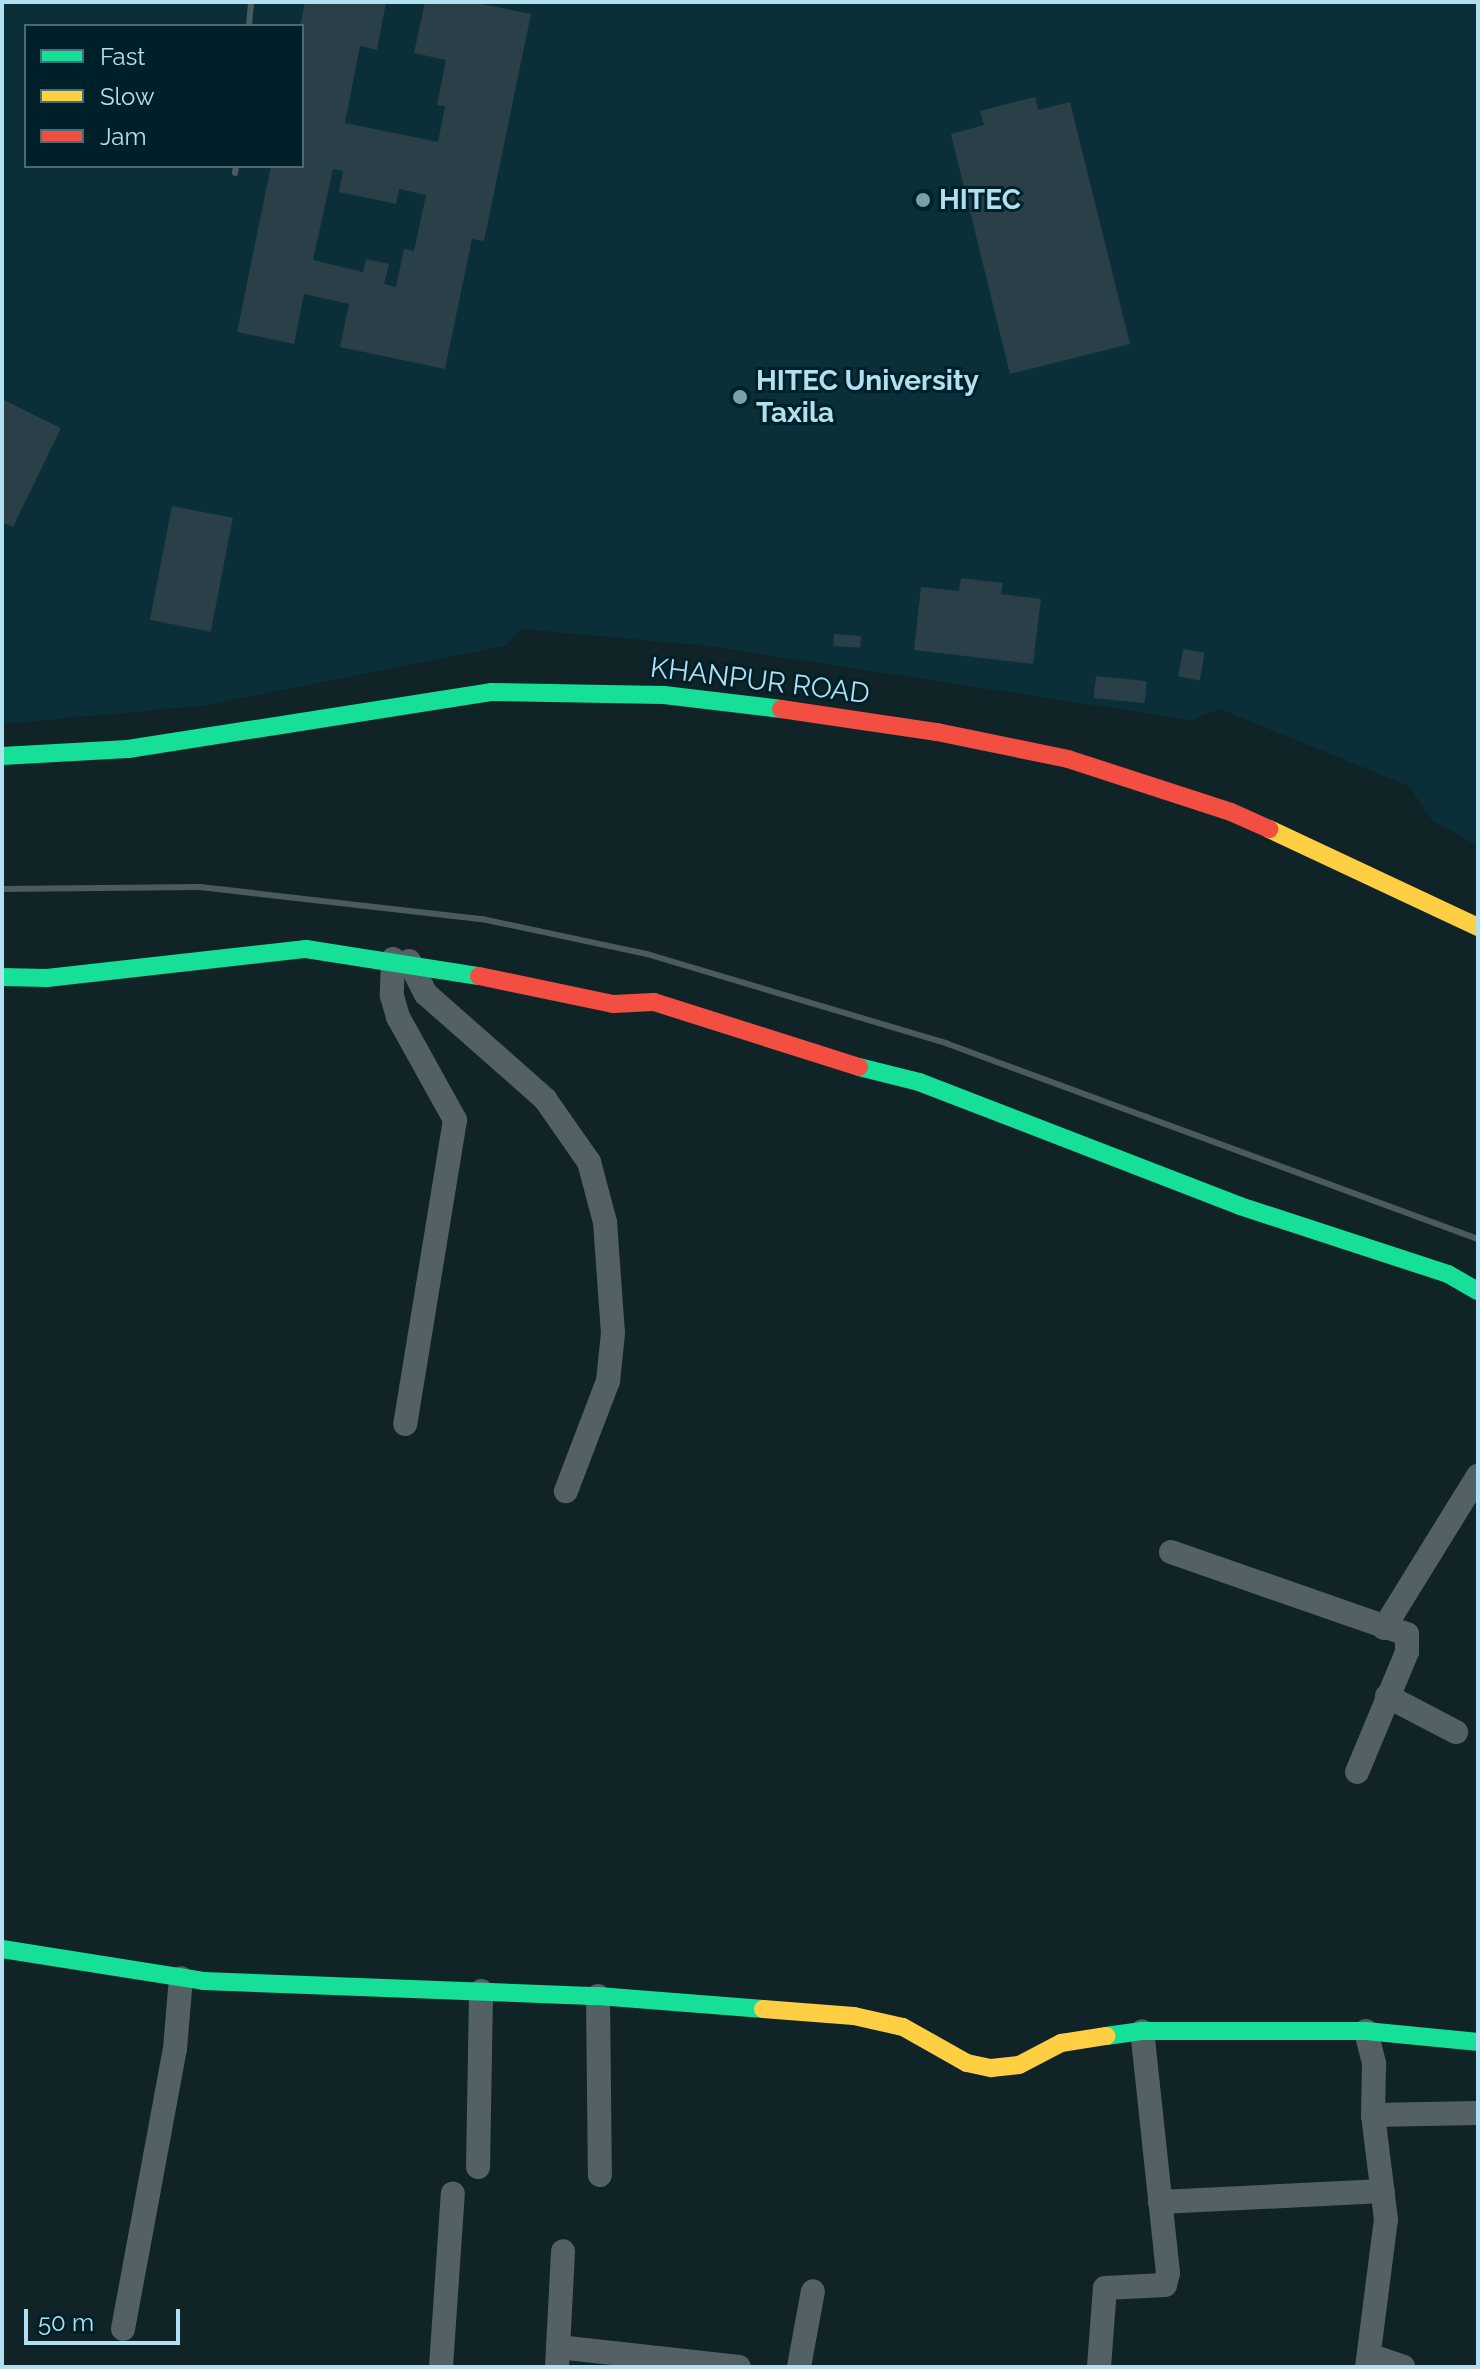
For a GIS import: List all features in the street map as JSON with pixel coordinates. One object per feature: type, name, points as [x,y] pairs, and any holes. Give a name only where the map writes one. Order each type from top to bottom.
[{"type":"main road","name":"KHANPUR ROAD","points":[[2,756],[128,749],[491,692],[664,695],[751,705],[937,732],[1068,759],[1231,812],[1478,927]]},
{"type":"main road","points":[[2,977],[47,978],[306,949],[401,960],[613,1004],[654,1002],[794,1050],[919,1082],[1240,1206],[1448,1274],[1478,1291]]},
{"type":"main road","points":[[2,1949],[181,1978],[598,1996],[854,2016],[903,2027],[967,2063],[991,2068],[1019,2065],[1061,2043],[1142,2031],[1366,2031],[1478,2042]]},
{"type":"street","points":[[401,960],[392,996],[398,1017],[455,1120],[405,1424]]},
{"type":"street","points":[[401,960],[426,994],[545,1099],[589,1162],[605,1222],[613,1333],[608,1381],[566,1491]]},
{"type":"street","points":[[1384,1628],[1478,1476]]},
{"type":"street","points":[[1171,1552],[1410,1638],[1357,1772]]},
{"type":"street","points":[[1387,1696],[1456,1732]]},
{"type":"street","points":[[123,2329],[175,2049],[181,1978]]},
{"type":"street","points":[[478,2167],[481,1991]]},
{"type":"street","points":[[598,1996],[600,2175]]},
{"type":"street","points":[[1099,2367],[1105,2288],[1165,2285],[1160,2202],[1142,2031]]},
{"type":"street","points":[[1366,2031],[1374,2064],[1373,2115],[1383,2191],[1382,2266],[1368,2361],[1403,2367]]},
{"type":"street","points":[[1373,2115],[1478,2113]]},
{"type":"street","points":[[1160,2202],[1383,2191]]},
{"type":"street","points":[[441,2367],[453,2193]]},
{"type":"street","points":[[563,2251],[558,2357],[739,2367]]},
{"type":"street","points":[[799,2367],[813,2291]]},
{"type":"shaded area","name":"HITEC University Taxila","points":[[2,2],[1478,2],[1478,846],[1432,820],[1409,786],[1220,709],[1191,720],[708,646],[522,629],[505,646],[200,706],[2,724]]},
{"type":"building","points":[[305,2],[386,2],[377,50],[360,46],[345,123],[438,142],[445,106],[437,105],[446,60],[414,53],[425,2],[472,2],[531,14],[484,241],[472,239],[445,369],[340,347],[349,304],[304,294],[294,344],[237,332],[271,168],[304,168],[304,24],[300,24]],"holes":[[[333,169],[343,171],[339,192],[396,204],[399,189],[426,195],[414,251],[404,249],[396,287],[384,284],[389,264],[366,259],[363,272],[313,260]]]},
{"type":"building","points":[[1035,97],[1038,110],[1070,102],[1130,344],[1010,374],[951,134],[984,125],[980,111]]},
{"type":"building","points":[[4,400],[61,428],[13,527],[2,522]]},
{"type":"building","points":[[172,506],[233,518],[211,632],[150,620]]},
{"type":"building","points":[[961,578],[1003,583],[1001,594],[1041,599],[1033,664],[914,650],[921,587],[959,591]]},
{"type":"building","points":[[834,634],[861,636],[860,648],[833,646]]},
{"type":"building","points":[[1183,649],[1205,653],[1200,680],[1178,677]]},
{"type":"building","points":[[1096,676],[1147,681],[1144,703],[1094,698]]},
{"type":"railway","points":[[249,24],[251,2]]},
{"type":"railway","points":[[235,173],[236,168]]},
{"type":"railway","points":[[2,889],[200,887],[482,919],[647,954],[948,1044],[1478,1239]]},
{"type":"traffic: fast","points":[[2,756],[128,749],[491,692],[664,695],[781,709]]},
{"type":"traffic: fast","points":[[2,977],[47,978],[306,949],[479,976]]},
{"type":"traffic: fast","points":[[859,1067],[919,1082],[1240,1206],[1448,1274],[1478,1291]]},
{"type":"traffic: fast","points":[[2,1949],[203,1981],[598,1996],[763,2009]]},
{"type":"traffic: fast","points":[[1106,2036],[1142,2031],[1366,2031],[1478,2042]]},
{"type":"traffic: slow","points":[[1269,829],[1478,927]]},
{"type":"traffic: slow","points":[[763,2009],[854,2016],[903,2027],[967,2063],[991,2068],[1019,2065],[1061,2043],[1106,2036]]},
{"type":"traffic: jam","points":[[781,709],[937,732],[1068,759],[1231,812],[1269,829]]},
{"type":"traffic: jam","points":[[479,976],[613,1004],[654,1002],[859,1067]]},
{"type":"place","name":"HITEC","points":[[923,200]]},
{"type":"place","name":"HITEC University Taxila","points":[[740,397]]}]
